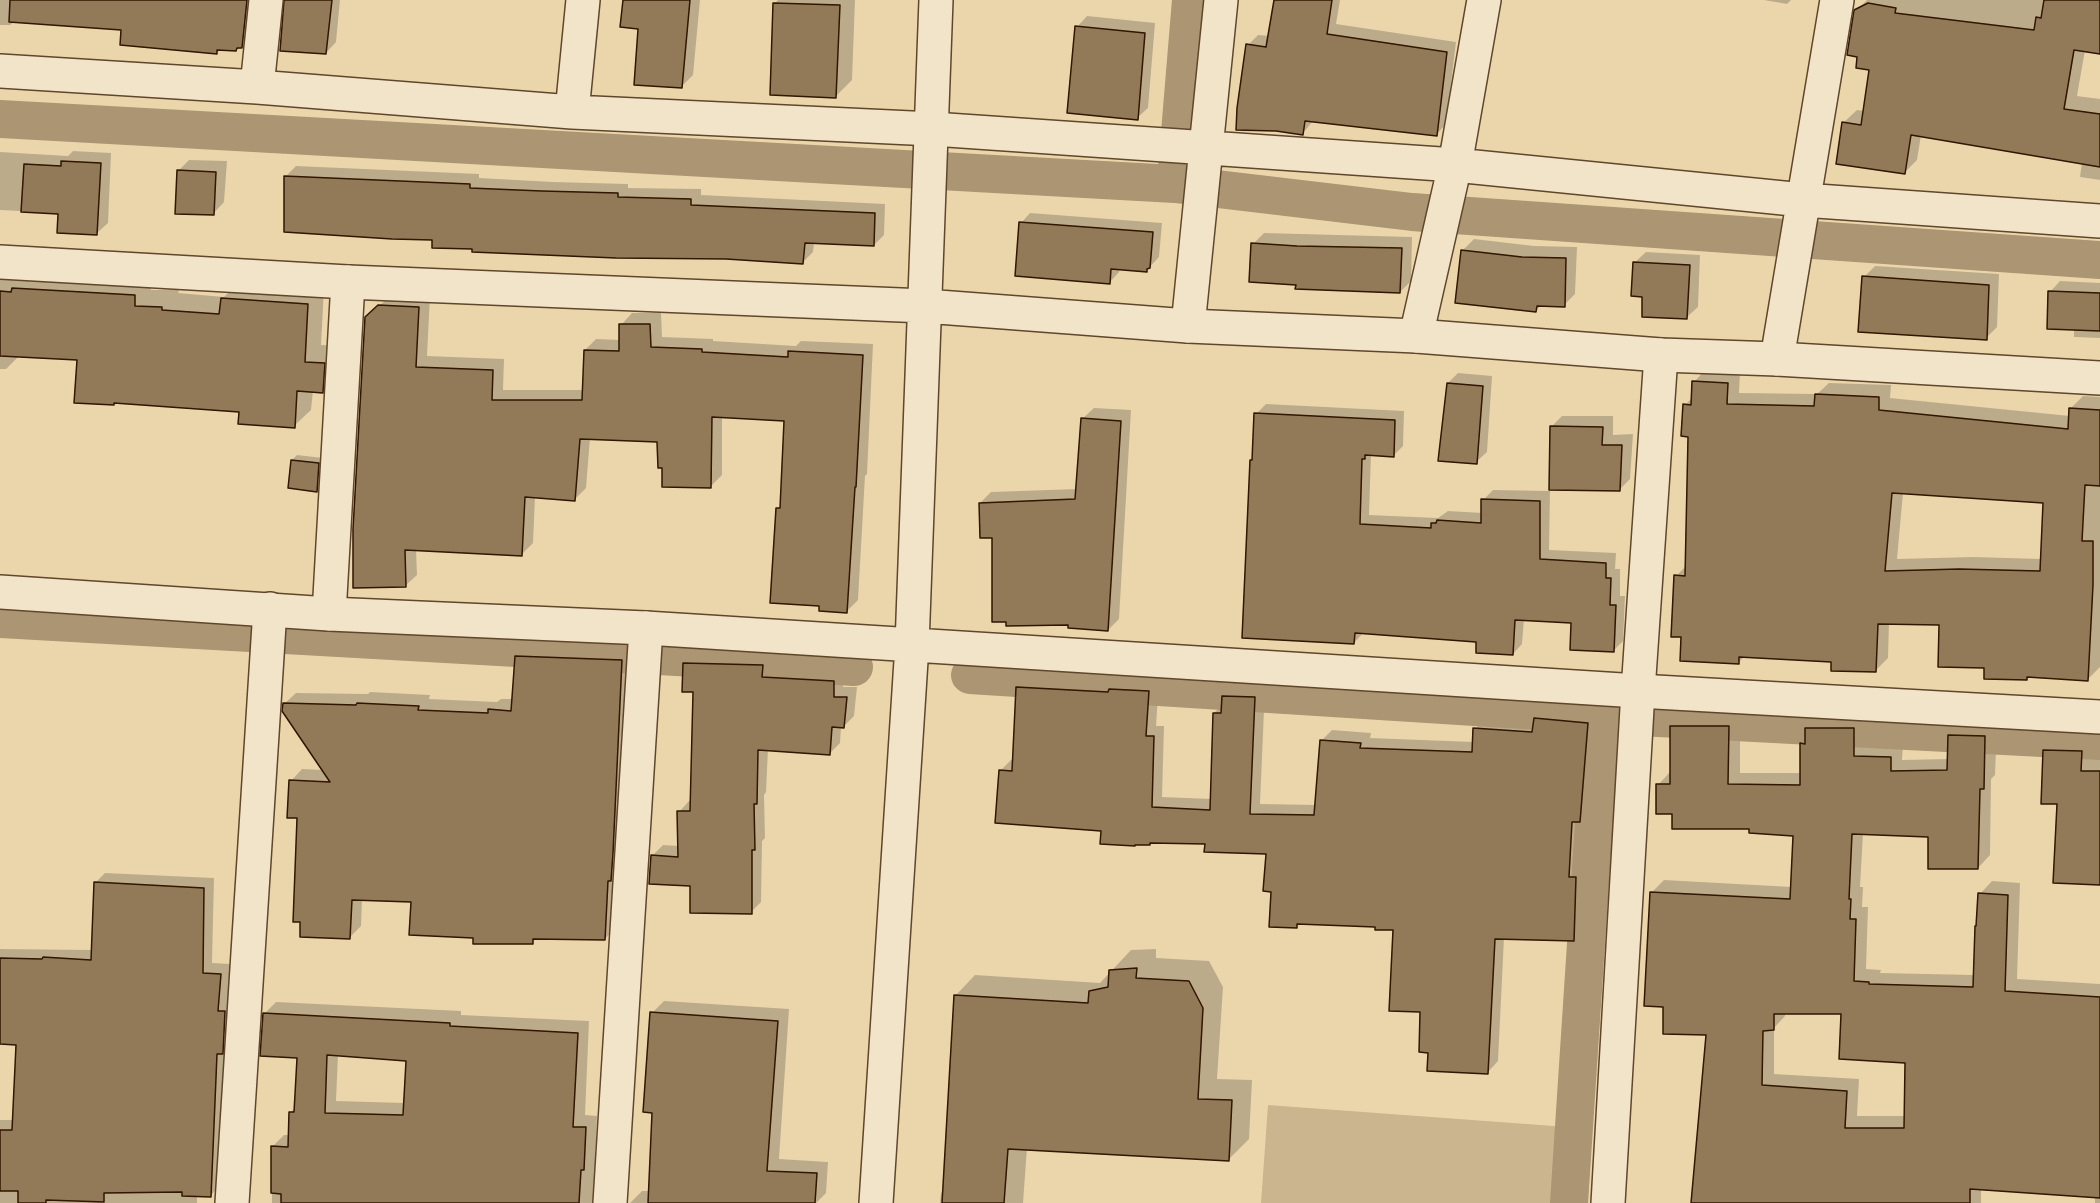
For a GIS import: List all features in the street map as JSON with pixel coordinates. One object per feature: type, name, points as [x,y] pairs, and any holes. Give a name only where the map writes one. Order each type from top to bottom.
[{"type":"street","points":[[257,87],[266,0]]},
{"type":"street","points":[[572,112],[583,0]]},
{"type":"street","points":[[876,1203],[912,645],[936,0]]},
{"type":"street","points":[[1188,326],[1198,227],[1192,150],[1221,0]]},
{"type":"street","points":[[1416,336],[1455,165],[1484,0]]},
{"type":"street","points":[[1777,359],[1837,0]]},
{"type":"street","points":[[0,71],[257,87],[572,112],[1455,165],[1803,200],[2100,221]]},
{"type":"street","points":[[0,262],[348,282],[925,306],[1188,326],[1416,336],[1661,355],[1777,359],[2100,378]]},
{"type":"street","points":[[329,614],[348,282]]},
{"type":"street","points":[[1608,1203],[1638,690],[1661,355]]},
{"type":"street","points":[[0,592],[329,614],[646,628],[2100,717]]},
{"type":"street","points":[[232,1203],[270,609]]},
{"type":"street","points":[[610,1203],[646,628]]},
{"type":"shaded area","points":[[1268,1105],[1581,1128],[1575,1203],[1261,1203]]},
{"type":"building","points":[[10,0],[247,0],[242,48],[237,48],[236,51],[217,50],[217,54],[120,45],[121,30],[9,22]]},
{"type":"building","points":[[284,0],[332,0],[326,54],[280,51]]},
{"type":"building","points":[[623,0],[690,0],[682,88],[634,85],[638,29],[620,27]]},
{"type":"building","points":[[1274,0],[1332,0],[1327,34],[1447,52],[1437,136],[1305,121],[1303,135],[1276,131],[1236,130],[1246,44],[1266,47]]},
{"type":"building","points":[[2044,0],[2100,0],[2100,54],[2074,50],[2064,109],[2100,114],[2100,167],[1911,135],[1905,174],[1836,164],[1842,122],[1861,125],[1869,70],[1856,68],[1857,57],[1847,55],[1854,10],[1868,3],[1896,8],[1895,13],[2034,30],[2036,17],[2041,18]]},
{"type":"building","points":[[773,3],[840,5],[836,98],[770,95]]},
{"type":"building","points":[[1075,26],[1145,33],[1138,120],[1067,113]]},
{"type":"building","points":[[61,161],[101,163],[97,235],[57,233],[58,214],[21,212],[24,164],[61,166]]},
{"type":"building","points":[[177,170],[216,172],[214,215],[175,214]]},
{"type":"building","points":[[284,176],[470,184],[470,188],[618,193],[618,197],[691,199],[691,205],[875,213],[874,246],[805,243],[803,264],[726,259],[616,258],[472,252],[472,249],[432,248],[432,240],[284,232]]},
{"type":"building","points":[[1019,222],[1153,232],[1150,268],[1147,272],[1111,269],[1110,284],[1015,276]]},
{"type":"building","points":[[1251,243],[1402,248],[1400,293],[1295,289],[1296,285],[1249,282]]},
{"type":"building","points":[[1461,250],[1522,257],[1566,258],[1565,307],[1537,306],[1536,312],[1455,303]]},
{"type":"building","points":[[1633,262],[1690,265],[1687,319],[1642,317],[1642,297],[1631,296]]},
{"type":"building","points":[[1862,276],[1989,285],[1987,340],[1858,332]]},
{"type":"building","points":[[12,288],[135,295],[135,306],[219,314],[221,298],[308,304],[305,362],[325,363],[323,393],[297,391],[295,428],[238,424],[239,412],[114,403],[114,405],[74,403],[77,360],[0,356],[0,291],[11,292]]},
{"type":"building","points":[[2048,291],[2100,293],[2100,331],[2047,329]]},
{"type":"building","points":[[378,305],[419,307],[416,367],[493,370],[492,400],[582,400],[584,350],[619,351],[619,324],[650,324],[651,347],[788,357],[788,351],[863,355],[847,613],[819,611],[819,606],[770,603],[776,508],[780,508],[784,421],[712,417],[711,488],[662,487],[662,468],[658,468],[657,442],[580,439],[575,501],[525,497],[522,556],[405,550],[406,587],[353,588],[353,529],[365,317]]},
{"type":"building","points":[[1692,381],[1728,383],[1727,404],[1814,406],[1815,394],[1879,397],[1879,410],[2068,429],[2069,408],[2100,410],[2100,486],[2085,485],[2082,541],[2093,541],[2088,681],[2027,677],[2027,680],[1984,679],[1984,668],[1938,667],[1939,625],[1878,624],[1876,672],[1831,671],[1831,662],[1739,657],[1739,664],[1680,661],[1681,637],[1671,637],[1674,575],[1685,576],[1688,437],[1681,436],[1683,404],[1691,405]],"holes":[[[1892,493],[2043,503],[2040,571],[1959,569],[1885,571]]]},
{"type":"building","points":[[1447,383],[1483,386],[1477,464],[1438,461]]},
{"type":"building","points":[[1254,413],[1395,420],[1394,457],[1365,455],[1365,459],[1362,459],[1360,524],[1431,528],[1431,523],[1436,523],[1437,520],[1481,523],[1481,499],[1540,501],[1540,559],[1606,563],[1606,578],[1611,578],[1610,605],[1616,605],[1614,652],[1570,650],[1571,623],[1515,620],[1513,655],[1476,653],[1476,642],[1355,633],[1354,644],[1242,638]]},
{"type":"building","points":[[1081,418],[1121,421],[1108,631],[1068,628],[1068,625],[1006,626],[1006,622],[992,622],[992,538],[980,538],[979,503],[1075,499]]},
{"type":"building","points":[[1550,426],[1603,427],[1602,445],[1622,445],[1620,491],[1549,490]]},
{"type":"building","points":[[291,460],[319,463],[317,492],[288,488]]},
{"type":"building","points":[[515,656],[622,660],[613,853],[611,881],[608,881],[605,940],[533,939],[533,944],[473,944],[473,938],[409,935],[411,902],[352,900],[350,939],[300,937],[300,922],[293,922],[297,818],[287,818],[289,780],[330,782],[282,711],[283,703],[419,706],[418,710],[488,713],[488,709],[511,711]]},
{"type":"building","points":[[683,663],[763,665],[762,677],[834,681],[834,697],[847,697],[844,728],[832,727],[830,755],[758,750],[757,804],[754,804],[755,850],[752,850],[752,914],[690,913],[690,886],[649,884],[651,855],[678,857],[677,811],[690,811],[693,692],[682,692]]},
{"type":"building","points":[[1016,687],[1108,692],[1109,689],[1149,691],[1146,736],[1154,736],[1152,807],[1210,810],[1213,713],[1221,713],[1222,696],[1255,697],[1250,814],[1314,815],[1320,740],[1361,743],[1360,748],[1472,752],[1473,728],[1532,732],[1534,718],[1588,723],[1580,822],[1572,822],[1569,877],[1576,877],[1574,941],[1495,939],[1488,1074],[1427,1071],[1428,1053],[1419,1052],[1420,1012],[1389,1011],[1393,930],[1375,930],[1375,927],[1297,924],[1297,928],[1269,927],[1271,892],[1263,891],[1266,854],[1204,852],[1205,844],[1150,843],[1150,845],[1135,846],[1100,844],[1101,831],[995,823],[999,770],[1012,771]]},
{"type":"building","points":[[1670,726],[1729,726],[1728,784],[1800,785],[1800,743],[1805,744],[1805,728],[1854,728],[1854,756],[1891,757],[1891,771],[1947,770],[1948,735],[1985,736],[1984,789],[1980,789],[1978,869],[1928,869],[1928,837],[1852,834],[1849,899],[1851,899],[1850,919],[1856,919],[1854,981],[1869,982],[1869,984],[1973,987],[1978,893],[2008,895],[2005,991],[2100,997],[2100,1198],[1970,1189],[1970,1203],[1691,1203],[1706,1035],[1663,1034],[1663,1007],[1644,1006],[1650,892],[1790,899],[1793,836],[1749,833],[1749,829],[1672,829],[1672,814],[1656,814],[1656,784],[1670,784]],"holes":[[[1774,1014],[1841,1014],[1839,1059],[1905,1063],[1904,1128],[1845,1128],[1847,1091],[1762,1085],[1763,1031],[1774,1030]]]},
{"type":"building","points":[[2043,750],[2082,751],[2081,771],[2100,771],[2100,885],[2053,883],[2057,804],[2041,804]]},
{"type":"building","points":[[94,882],[204,888],[203,973],[221,974],[218,1011],[225,1011],[223,1054],[217,1054],[211,1197],[182,1196],[182,1192],[104,1193],[104,1202],[46,1200],[46,1203],[18,1203],[18,1191],[0,1191],[0,1130],[12,1130],[16,1045],[0,1044],[0,958],[42,959],[43,957],[91,960]]},
{"type":"building","points":[[1137,968],[1136,978],[1189,981],[1203,1008],[1198,1099],[1232,1100],[1229,1161],[1008,1149],[1004,1203],[942,1203],[954,995],[1088,1003],[1089,991],[1108,987],[1109,970]]},
{"type":"building","points":[[650,1012],[778,1021],[767,1171],[817,1173],[815,1203],[648,1203],[652,1113],[643,1112]]},
{"type":"building","points":[[263,1013],[450,1023],[450,1026],[578,1033],[573,1127],[586,1127],[584,1170],[581,1170],[579,1203],[281,1203],[281,1194],[271,1193],[271,1146],[288,1147],[289,1112],[294,1112],[297,1058],[260,1056]],"holes":[[[327,1055],[406,1061],[403,1115],[325,1113]]]},
{"type":"waterway","points":[[1176,181],[1191,0]]},
{"type":"waterway","points":[[0,119],[1175,184],[1412,212],[2100,260]]},
{"type":"waterway","points":[[0,619],[854,667]]},
{"type":"waterway","points":[[970,675],[1601,715],[2100,741]]},
{"type":"waterway","points":[[1569,1203],[1601,715]]}]
